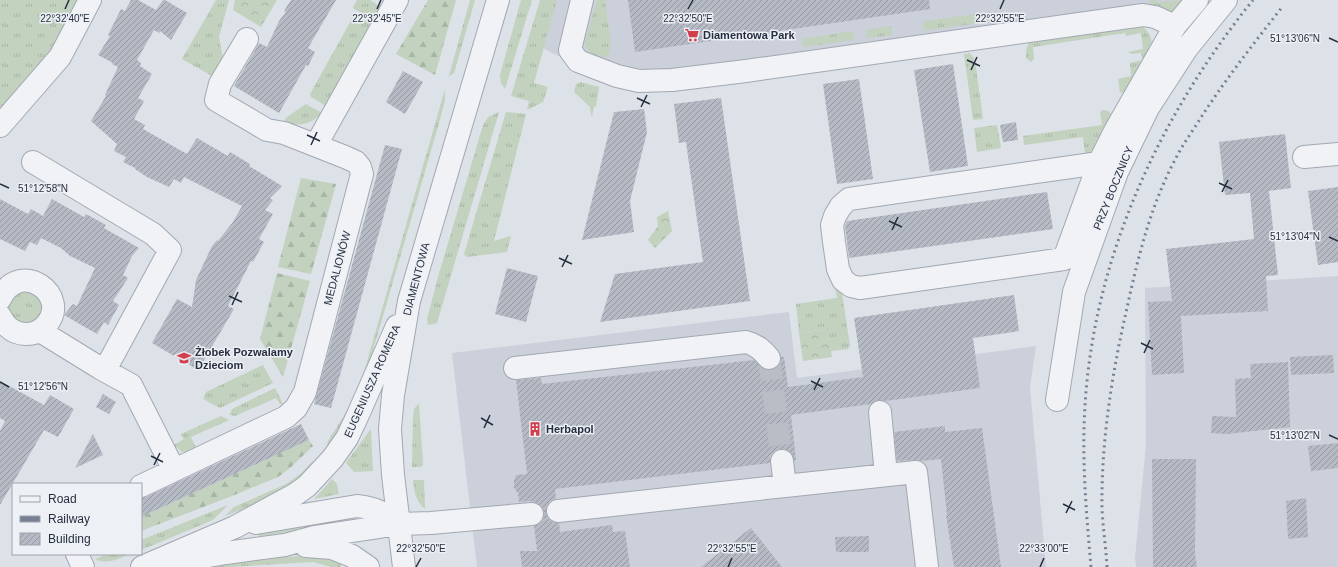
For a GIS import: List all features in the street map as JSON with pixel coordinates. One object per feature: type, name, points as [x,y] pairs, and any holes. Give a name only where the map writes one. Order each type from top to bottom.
[{"type":"street","points":[[0,126],[60,57],[90,0]]},
{"type":"street","points":[[316,145],[397,0]]},
{"type":"street","name":"DIAMENTOWA","points":[[404,567],[392,475],[390,429],[393,395],[409,301],[498,0]]},
{"type":"street","points":[[582,0],[570,50],[578,61],[617,76],[639,81],[672,80],[787,65],[1143,15],[1154,17],[1175,26]]},
{"type":"street","points":[[1100,163],[849,199],[841,206],[832,225],[838,269],[843,280],[851,286],[860,288],[1064,259],[1100,163],[1114,131],[1175,26],[1197,0]]},
{"type":"street","name":"PRZY BOCZNICY","points":[[1057,400],[1074,292],[1117,172],[1148,108],[1188,48],[1226,0]]},
{"type":"street","name":"MEDALIONÓW","points":[[142,486],[286,418],[296,408],[305,392],[362,174],[360,167],[356,162],[284,133],[267,130],[216,100],[220,84],[247,39]]},
{"type":"street","points":[[1304,157],[1338,154]]},
{"type":"street","points":[[33,162],[153,234],[170,250],[105,370]]},
{"type":"street","points":[[0,299],[6,288],[16,282],[24,280],[31,281],[45,288],[50,295],[53,310],[48,322],[40,330],[28,334],[15,332],[9,329],[0,316]]},
{"type":"street","name":"EUGENIUSZA ROMERA","points":[[144,567],[235,527],[308,486],[333,458],[346,438],[409,301]]},
{"type":"street","points":[[40,330],[131,385],[174,470]]},
{"type":"street","points":[[515,368],[746,342],[755,345],[769,358]]},
{"type":"street","points":[[880,412],[886,475]]},
{"type":"street","points":[[782,461],[785,486]]},
{"type":"street","points":[[558,511],[916,472],[927,567]]},
{"type":"street","name":"EUGENIUSZA ROMERA","points":[[235,527],[357,506],[370,508],[380,512],[399,524]]},
{"type":"street","points":[[399,524],[431,523],[532,514]]},
{"type":"street","name":"EUGENIUSZA ROMERA","points":[[144,567],[226,552],[285,545],[314,537],[399,524]]},
{"type":"street","name":"EUGENIUSZA ROMERA","points":[[285,545],[332,548],[352,556],[368,567]]},
{"type":"street","points":[[77,555],[83,567]]},
{"type":"shaded area","points":[[548,0],[1206,0],[1155,23],[674,84],[577,65],[536,45]]},
{"type":"shaded area","points":[[1338,276],[1338,567],[1136,567],[1135,558],[1146,445],[1145,288]]},
{"type":"shaded area","points":[[789,312],[797,378],[1036,346],[1030,387],[1046,567],[477,567],[452,353]]},
{"type":"green space","points":[[0,0],[90,0],[0,129]]},
{"type":"green space","points":[[216,0],[229,0],[219,37],[225,69],[219,80],[182,59]]},
{"type":"green space","points":[[235,0],[277,0],[261,27],[233,10]]},
{"type":"green space","points":[[357,0],[370,0],[382,8],[374,20],[354,9],[353,7]]},
{"type":"green space","points":[[428,0],[456,0],[435,75],[396,54]]},
{"type":"green space","points":[[470,0],[475,0],[454,73],[449,76]]},
{"type":"green space","points":[[521,0],[532,0],[505,89],[501,83],[500,75]]},
{"type":"green space","points":[[540,0],[557,0],[534,83],[548,87],[543,102],[527,110],[529,101],[511,96]]},
{"type":"green space","points":[[597,0],[605,0],[611,44],[609,54],[606,57],[589,51],[585,41]]},
{"type":"green space","points":[[1149,0],[1156,0],[1156,2],[1187,0],[1173,12],[1168,13],[1153,7]]},
{"type":"green space","points":[[992,12],[993,21],[924,31],[923,21]]},
{"type":"green space","points":[[354,15],[372,24],[326,106],[311,97],[310,94]]},
{"type":"green space","points":[[891,26],[892,35],[867,38],[866,30]]},
{"type":"green space","points":[[1142,26],[1150,35],[1152,47],[1127,91],[1120,93],[1118,79],[1131,76],[1130,63],[1143,60],[1141,53],[1132,54],[1128,52],[1143,49],[1141,33],[1126,36],[1125,33],[1033,47],[1034,59],[1031,62],[1026,58],[1026,50],[1029,42]]},
{"type":"green space","points":[[852,31],[854,40],[803,47],[802,39]]},
{"type":"green space","points":[[970,53],[975,60],[983,119],[973,120],[964,54]]},
{"type":"green space","points":[[581,82],[599,87],[596,106],[594,107],[592,116],[590,107],[574,92],[576,84]]},
{"type":"green space","points":[[445,89],[445,100],[438,127],[360,395],[328,448],[328,441],[347,411],[356,400]]},
{"type":"green space","points":[[306,104],[322,113],[314,120],[304,124],[294,124],[284,121],[287,117]]},
{"type":"green space","points":[[1103,110],[1109,112],[1112,117],[1094,153],[1085,154],[1083,137],[1024,145],[1023,136],[1102,125],[1100,112]]},
{"type":"green space","points":[[499,112],[437,323],[428,325],[427,319],[438,277],[483,125],[488,117]]},
{"type":"green space","points":[[506,112],[526,114],[494,241],[511,236],[507,252],[467,257],[464,254]]},
{"type":"green space","points":[[997,125],[1001,148],[977,152],[974,128]]},
{"type":"green space","points":[[301,178],[336,184],[311,274],[278,267]]},
{"type":"green space","points":[[668,211],[672,231],[655,248],[648,240],[658,226],[657,217]]},
{"type":"green space","points":[[277,273],[310,281],[283,377],[260,339]]},
{"type":"green space","points":[[834,280],[841,286],[850,346],[848,349],[831,351],[827,329],[799,333],[796,304],[837,298]]},
{"type":"green space","points":[[32,290],[44,303],[38,321],[21,325],[9,313],[9,303],[15,292]]},
{"type":"green space","points":[[828,329],[832,357],[803,361],[799,333]]},
{"type":"green space","points":[[263,365],[273,383],[220,408],[203,399],[206,392]]},
{"type":"green space","points":[[275,388],[283,404],[280,404],[276,398],[235,416],[230,415],[232,409]]},
{"type":"green space","points":[[419,403],[423,465],[421,467],[412,467],[413,417],[414,409]]},
{"type":"green space","points":[[221,416],[229,420],[191,437],[196,448],[190,451],[182,452],[174,445],[184,439],[181,434]]},
{"type":"green space","points":[[370,430],[373,471],[354,472],[346,463]]},
{"type":"green space","points":[[309,440],[313,446],[289,469],[278,477],[232,496],[142,531],[142,517]]},
{"type":"green space","points":[[313,461],[317,465],[274,497],[225,516],[234,507],[286,484],[300,474]]},
{"type":"green space","points":[[332,479],[337,484],[339,494],[314,499]]},
{"type":"green space","points":[[413,480],[424,480],[425,509],[419,503],[416,496]]},
{"type":"green space","points":[[228,505],[213,520],[142,550],[142,540]]},
{"type":"green space","points":[[341,517],[342,524],[262,536],[258,535],[259,533]]},
{"type":"green space","points":[[105,555],[127,555],[109,561],[100,561],[95,559]]},
{"type":"green space","points":[[312,555],[343,561],[340,567],[331,567],[313,562],[216,567],[264,559]]},
{"type":"building","points":[[131,0],[138,0],[156,10],[163,0],[165,0],[187,13],[171,40],[160,31],[159,33],[154,30],[137,60],[141,63],[140,66],[152,74],[138,98],[144,101],[134,119],[145,125],[143,129],[187,154],[197,138],[228,156],[230,152],[250,164],[249,166],[282,186],[270,198],[273,200],[265,210],[273,214],[259,239],[264,242],[253,262],[251,261],[228,306],[234,309],[198,370],[152,343],[177,299],[192,307],[196,280],[212,246],[217,240],[218,241],[233,222],[242,206],[184,177],[181,183],[174,179],[169,187],[147,177],[135,168],[123,162],[126,157],[114,151],[117,144],[91,121],[106,96],[105,95],[118,67],[98,55],[110,36],[108,35],[121,9],[125,11]]},
{"type":"building","points":[[291,0],[336,0],[308,48],[315,52],[308,66],[306,65],[279,113],[234,86],[259,43],[267,47],[279,21],[286,12],[284,11]]},
{"type":"building","name":"Diamentowa Park","points":[[628,0],[929,0],[930,9],[635,52]]},
{"type":"building","points":[[953,64],[968,166],[930,172],[914,70]]},
{"type":"building","points":[[403,71],[423,82],[405,114],[386,102]]},
{"type":"building","points":[[859,79],[873,179],[837,184],[823,84]]},
{"type":"building","points":[[721,98],[750,301],[600,322],[615,274],[703,262],[686,142],[679,143],[674,104]]},
{"type":"building","points":[[644,109],[647,132],[630,201],[634,232],[582,240],[614,112]]},
{"type":"building","points":[[1016,122],[1018,140],[1003,142],[1000,125]]},
{"type":"building","points":[[1285,134],[1291,188],[1269,191],[1278,275],[1266,276],[1268,311],[1181,316],[1184,373],[1152,375],[1148,302],[1172,301],[1166,249],[1254,239],[1250,193],[1225,195],[1219,142]]},
{"type":"building","points":[[385,145],[402,149],[331,408],[314,404]]},
{"type":"building","points":[[1338,187],[1338,262],[1318,265],[1308,191]]},
{"type":"building","points":[[1047,192],[1053,229],[849,258],[845,226],[847,221]]},
{"type":"building","points":[[0,199],[28,214],[31,209],[43,216],[52,199],[84,217],[86,214],[106,225],[104,228],[139,248],[132,256],[123,275],[128,278],[113,301],[119,305],[108,325],[104,322],[97,334],[64,315],[73,304],[77,306],[95,268],[70,256],[61,248],[41,238],[37,245],[30,242],[25,251],[0,239]]},
{"type":"building","points":[[507,268],[538,276],[526,322],[495,314]]},
{"type":"building","points":[[1014,295],[1019,331],[973,338],[980,388],[886,401],[878,400],[871,404],[791,415],[796,460],[794,460],[792,454],[787,450],[781,449],[774,451],[770,456],[770,463],[555,489],[556,499],[550,501],[547,506],[546,513],[548,519],[559,523],[560,532],[612,525],[613,532],[625,531],[630,567],[522,567],[520,551],[537,551],[534,526],[543,520],[544,513],[542,507],[537,503],[530,501],[519,502],[518,493],[514,488],[516,475],[527,474],[516,380],[541,378],[542,384],[754,360],[765,370],[771,370],[778,367],[781,362],[781,357],[784,357],[788,387],[863,377],[854,318]]},
{"type":"building","points":[[1333,355],[1334,373],[1291,375],[1290,357]]},
{"type":"building","points":[[1288,362],[1290,427],[1227,434],[1211,433],[1212,416],[1236,417],[1235,379],[1251,378],[1250,364]]},
{"type":"building","points":[[0,381],[44,405],[50,395],[74,409],[58,437],[44,430],[0,505],[0,431],[5,421],[0,418]]},
{"type":"building","points":[[103,394],[116,402],[109,414],[96,407]]},
{"type":"building","points":[[301,424],[309,440],[142,517],[142,498]]},
{"type":"building","points":[[945,426],[945,432],[982,428],[1001,567],[954,567],[946,515],[941,459],[897,461],[894,432]]},
{"type":"building","points":[[93,434],[103,455],[75,468]]},
{"type":"building","points":[[1338,443],[1338,468],[1311,471],[1308,446]]},
{"type":"building","points":[[1152,459],[1196,459],[1195,554],[1197,567],[1153,567]]},
{"type":"building","points":[[1306,498],[1308,537],[1288,539],[1286,501]]},
{"type":"building","points":[[751,528],[782,567],[701,567]]},
{"type":"building","points":[[869,536],[869,552],[836,552],[835,537]]},
{"type":"tunnel","points":[[769,358],[782,461]]},
{"type":"railway","points":[[1091,567],[1084,464],[1084,430],[1088,371],[1098,313],[1113,256],[1133,201],[1157,148],[1186,96],[1218,47],[1253,0]]},
{"type":"railway","points":[[1107,567],[1102,509],[1102,484],[1108,408],[1122,333],[1146,231],[1159,194],[1182,148],[1210,104],[1283,6]]},
{"type":"place","name":"Diamentowa Park","points":[[692,35]]},
{"type":"place","name":"Żłobek Pozwalamy Dzieciom","points":[[184,358]]},
{"type":"place","name":"Herbapol","points":[[535,429]]}]
